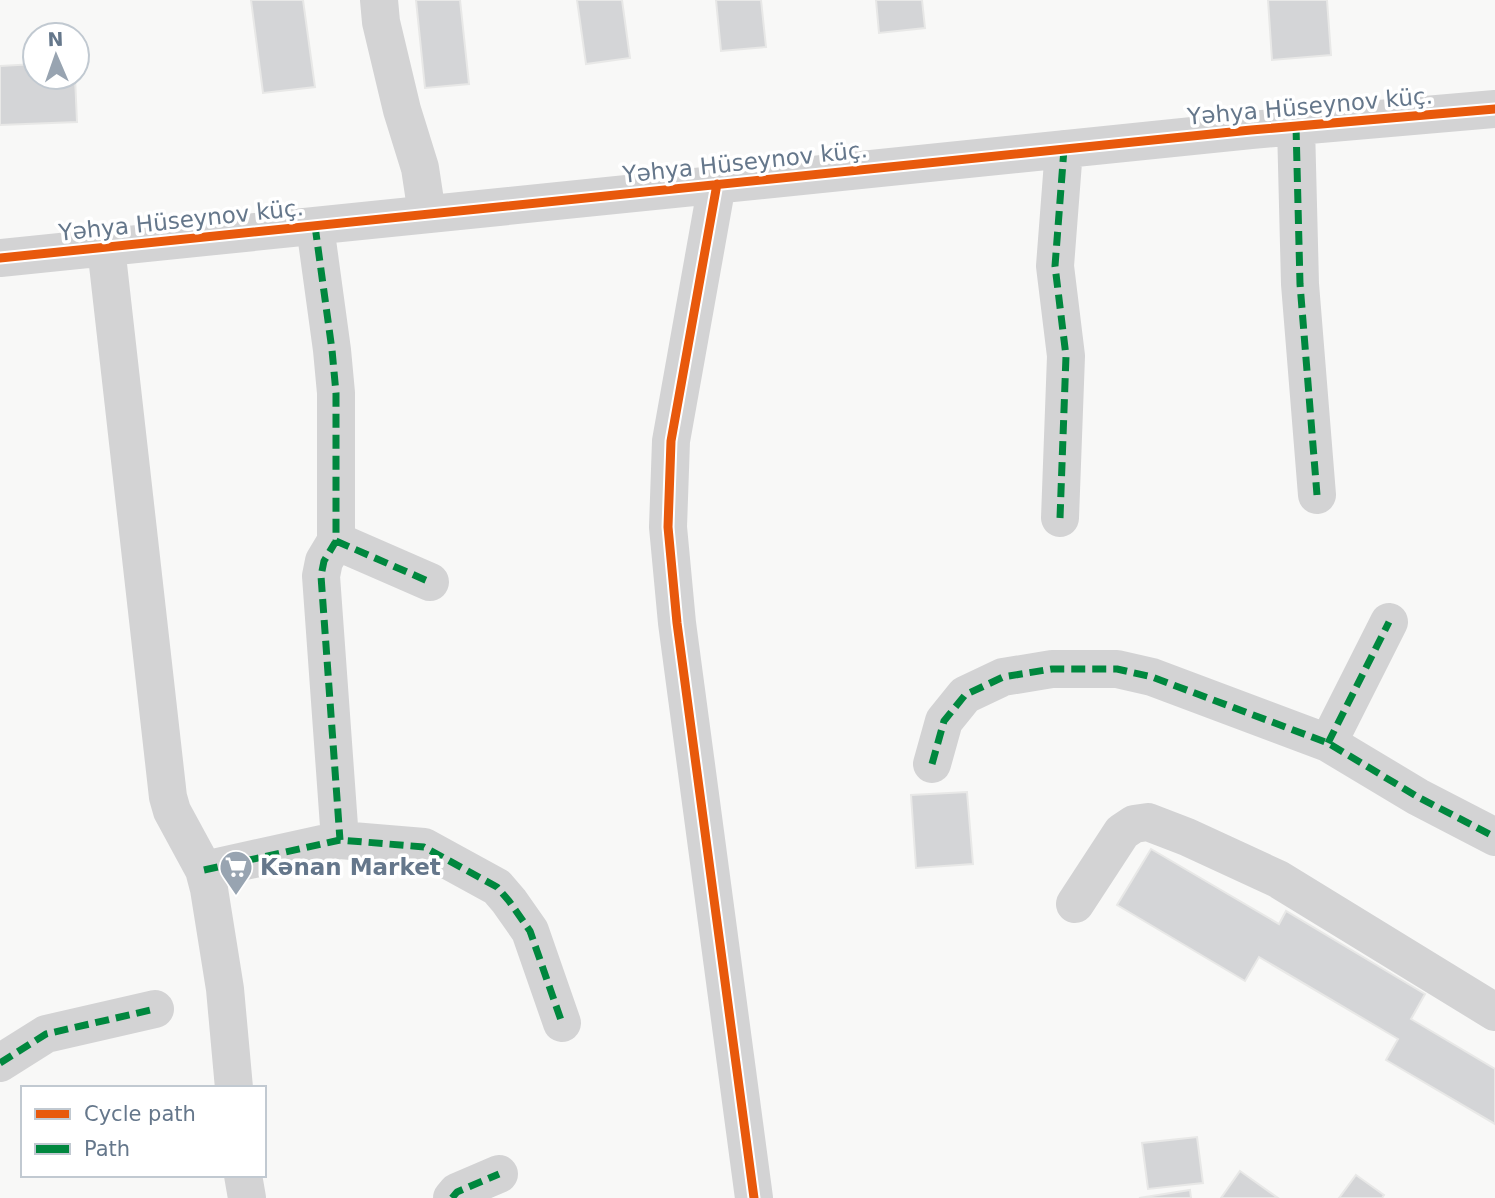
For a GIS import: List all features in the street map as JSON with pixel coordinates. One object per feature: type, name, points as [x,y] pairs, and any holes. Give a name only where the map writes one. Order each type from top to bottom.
[{"type":"street","points":[[379,0],[381,22],[396,85],[418,158],[427,214]]},
{"type":"street","name":"Yəhya Hüseynov küç.","points":[[0,258],[1064,149],[1495,108]]},
{"type":"street","points":[[1296,126],[1300,284],[1317,495]]},
{"type":"street","points":[[1060,518],[1066,356],[1055,266],[1064,149]]},
{"type":"street","points":[[717,184],[671,441],[668,527],[679,637],[754,1198]]},
{"type":"street","points":[[315,226],[336,393],[336,541],[324,561],[321,576],[340,840]]},
{"type":"street","points":[[106,247],[169,797],[172,811],[204,870],[209,889],[225,989],[234,1086]]},
{"type":"street","points":[[336,541],[430,582]]},
{"type":"street","points":[[1328,743],[1388,622]]},
{"type":"street","points":[[932,764],[944,721],[965,695],[1003,677],[1052,669],[1117,669],[1152,677],[1328,743],[1418,797],[1495,837]]},
{"type":"street","points":[[1075,904],[1122,832],[1134,824],[1147,822],[1187,837],[1278,879],[1495,1012]]},
{"type":"street","points":[[204,870],[340,840],[424,847],[497,887],[530,932],[562,1023]]},
{"type":"street","points":[[0,1063],[46,1034],[155,1009]]},
{"type":"street","points":[[452,1198],[457,1192],[499,1174]]},
{"type":"street","points":[[243,1177],[247,1198]]},
{"type":"building","points":[[251,0],[303,0],[315,87],[263,93]]},
{"type":"building","points":[[416,0],[460,0],[469,84],[425,88]]},
{"type":"building","points":[[577,0],[622,0],[630,58],[586,64]]},
{"type":"building","points":[[716,0],[761,0],[766,47],[721,51]]},
{"type":"building","points":[[876,0],[922,0],[925,28],[879,33]]},
{"type":"building","points":[[1268,0],[1327,0],[1331,55],[1272,60]]},
{"type":"building","points":[[21,65],[21,91],[76,91],[77,122],[0,125],[0,66]]},
{"type":"building","points":[[967,792],[973,864],[916,868],[911,795]]},
{"type":"building","points":[[1151,849],[1279,924],[1286,911],[1425,994],[1411,1019],[1495,1069],[1495,1124],[1386,1060],[1398,1039],[1259,957],[1245,981],[1117,905]]},
{"type":"building","points":[[1197,1137],[1203,1183],[1148,1189],[1142,1143]]},
{"type":"building","points":[[1240,1171],[1278,1198],[1221,1198]]},
{"type":"building","points":[[1356,1175],[1384,1195],[1382,1198],[1339,1198]]},
{"type":"building","points":[[1190,1190],[1191,1198],[1139,1198]]},
{"type":"marked path","points":[[1296,126],[1300,284],[1317,495]]},
{"type":"marked path","points":[[1060,518],[1066,356],[1055,266],[1064,149]]},
{"type":"marked path","points":[[315,226],[336,393],[336,541],[324,561],[321,576],[340,840]]},
{"type":"marked path","points":[[336,541],[430,582]]},
{"type":"marked path","points":[[1328,743],[1389,622]]},
{"type":"marked path","points":[[932,764],[944,721],[965,695],[1003,677],[1052,669],[1117,669],[1152,677],[1328,743],[1418,797],[1495,837]]},
{"type":"marked path","points":[[204,870],[340,840],[424,847],[497,887],[509,901],[530,931],[562,1023]]},
{"type":"marked path","points":[[0,1063],[46,1034],[155,1009]]},
{"type":"marked path","points":[[452,1198],[457,1192],[499,1174]]},
{"type":"cycle path","points":[[0,258],[1251,130],[1495,109]]},
{"type":"cycle path","points":[[717,184],[671,441],[668,527],[677,623],[754,1198]]},
{"type":"place","name":"Kənan Market","points":[[236,897]]}]
